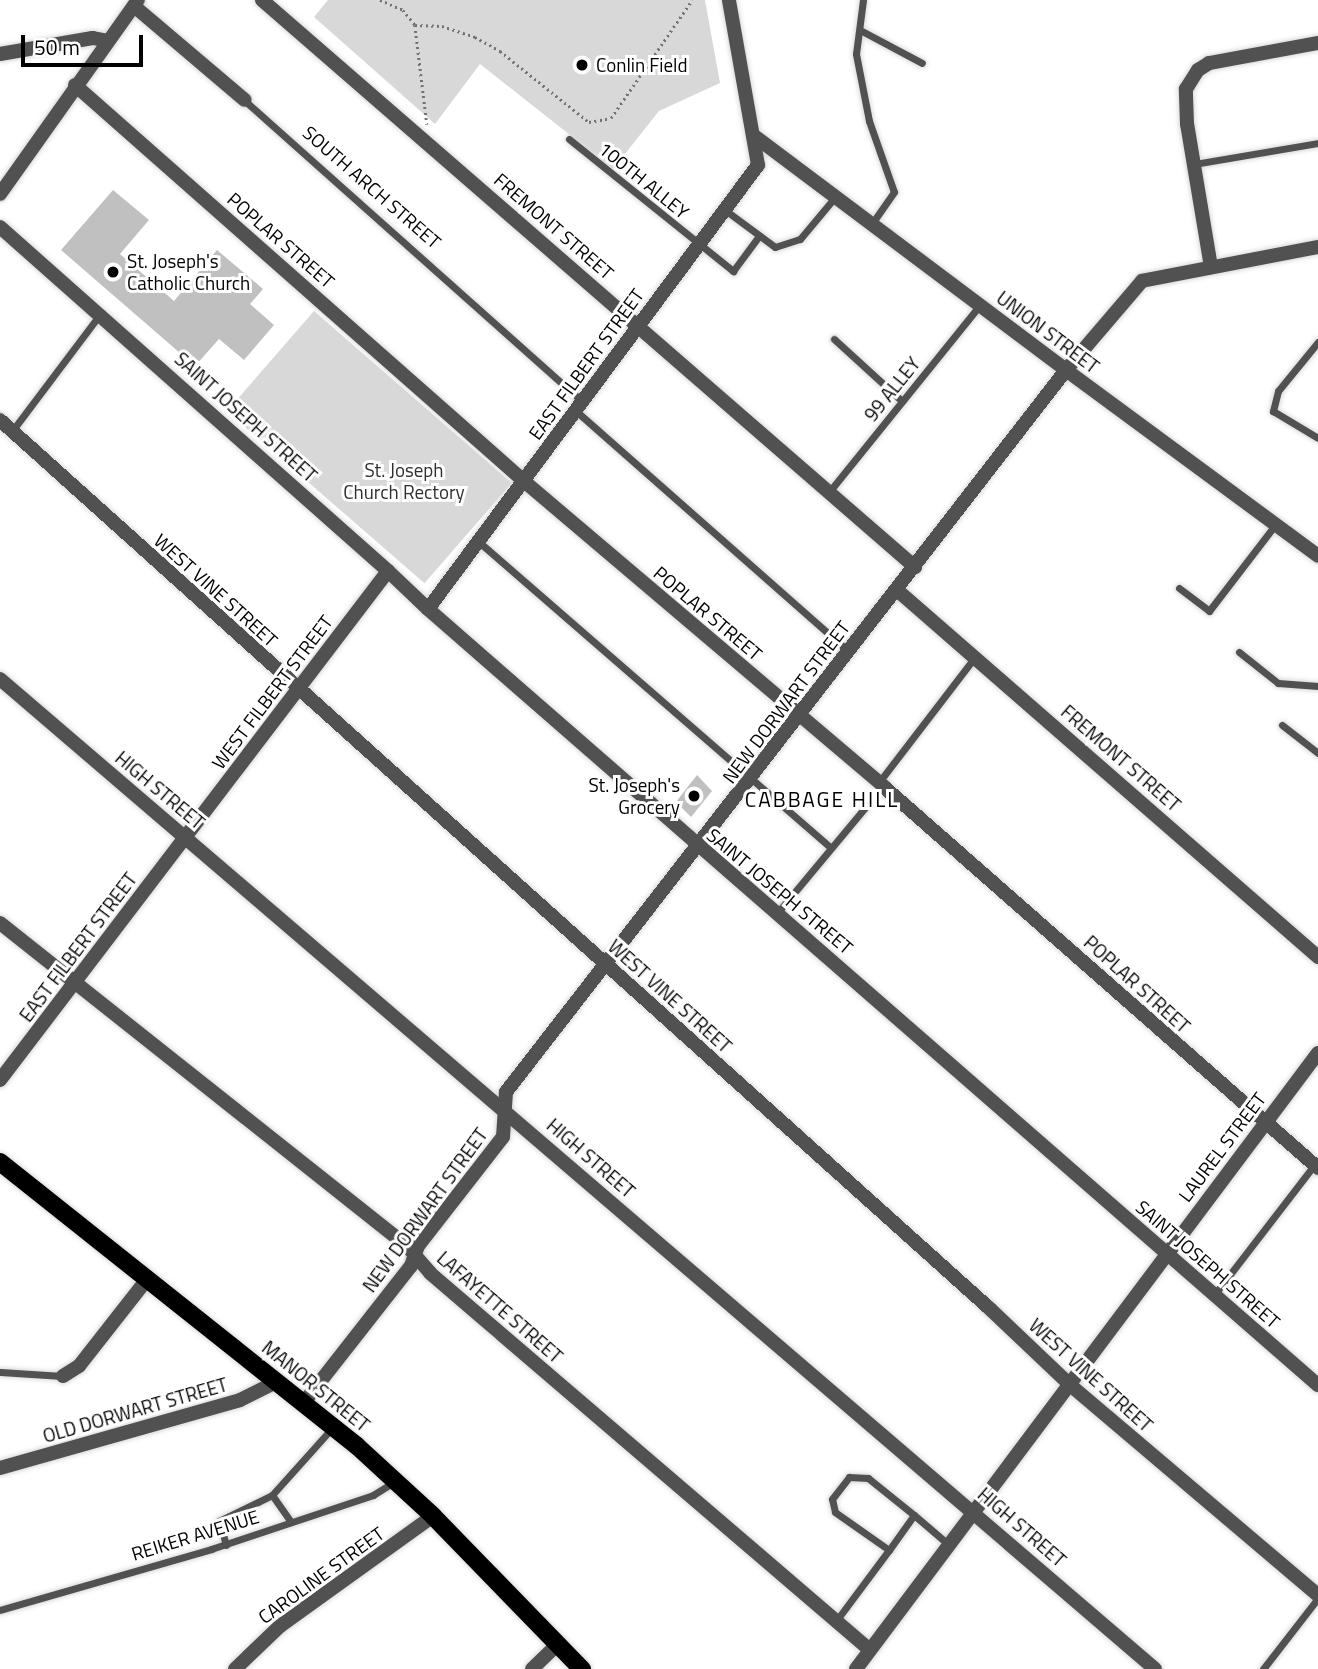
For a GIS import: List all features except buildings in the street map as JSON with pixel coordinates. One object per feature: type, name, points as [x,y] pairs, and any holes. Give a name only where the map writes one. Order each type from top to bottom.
[{"type":"main road","name":"MANOR STREET","points":[[0,1163],[334,1426],[433,1516],[582,1669]]},
{"type":"street","name":"FREMONT STREET","points":[[262,0],[638,323],[915,566]]},
{"type":"street","name":"EAST FILBERT STREET","points":[[428,609],[758,165],[729,0]]},
{"type":"street","points":[[0,194],[75,85],[136,3]]},
{"type":"street","name":"SOUTH ARCH STREET","points":[[136,3],[244,100]]},
{"type":"street","points":[[0,54],[93,38],[108,41]]},
{"type":"street","points":[[1211,267],[1184,98],[1191,78],[1209,64],[1318,43]]},
{"type":"street","name":"POPLAR STREET","points":[[75,85],[524,482],[880,784],[1316,1167]]},
{"type":"street","name":"UNION STREET","points":[[755,137],[1318,556]]},
{"type":"street","name":"SAINT JOSEPH STREET","points":[[0,227],[101,313],[428,609],[699,848],[778,912],[1318,1385]]},
{"type":"street","name":"NEW DORWART STREET","points":[[305,1401],[411,1266],[415,1255],[503,1137],[506,1092],[699,848],[1066,370],[1142,281],[1318,247]]},
{"type":"street","name":"WEST VINE STREET","points":[[0,420],[1069,1384],[1318,1597]]},
{"type":"street","name":"WEST FILBERT STREET","points":[[186,837],[388,571]]},
{"type":"street","name":"FREMONT STREET","points":[[898,590],[1318,957]]},
{"type":"street","name":"HIGH STREET","points":[[0,679],[974,1510],[1154,1669]]},
{"type":"street","name":"EAST FILBERT STREET","points":[[0,1080],[186,837]]},
{"type":"street","name":"LAFAYETTE STREET","points":[[0,923],[415,1255],[430,1273],[870,1650]]},
{"type":"street","name":"LAUREL STREET","points":[[856,1669],[1318,1053]]},
{"type":"street","points":[[63,1376],[79,1366],[148,1278]]},
{"type":"street","name":"OLD DORWART STREET","points":[[0,1468],[240,1400],[278,1381]]},
{"type":"street","name":"CAROLINE STREET","points":[[235,1669],[280,1626],[433,1516]]},
{"type":"street","points":[[532,1669],[558,1644]]},
{"type":"lane","points":[[863,0],[856,54],[869,121],[894,191],[872,223]]},
{"type":"lane","points":[[860,30],[922,63]]},
{"type":"lane","name":"SOUTH ARCH STREET","points":[[244,100],[848,651]]},
{"type":"lane","name":"100TH ALLEY","points":[[569,139],[733,271],[759,236]]},
{"type":"lane","points":[[1194,164],[1318,143]]},
{"type":"lane","points":[[725,210],[775,247],[800,240],[836,196]]},
{"type":"lane","name":"99 ALLEY","points":[[829,492],[980,305]]},
{"type":"lane","points":[[12,431],[101,313]]},
{"type":"lane","points":[[834,339],[902,401]]},
{"type":"lane","points":[[1318,342],[1279,391],[1273,411],[1318,438]]},
{"type":"lane","points":[[1179,588],[1209,611],[1275,525]]},
{"type":"lane","points":[[479,542],[831,848]]},
{"type":"lane","points":[[1239,652],[1278,683],[1318,686]]},
{"type":"lane","points":[[778,912],[831,848],[975,657]]},
{"type":"lane","points":[[1282,725],[1318,753]]},
{"type":"lane","points":[[1214,1295],[1316,1167]]},
{"type":"lane","points":[[0,1372],[63,1376]]},
{"type":"lane","points":[[226,1545],[219,1521],[271,1496],[334,1426]]},
{"type":"lane","points":[[889,1550],[835,1512],[832,1499],[849,1477],[858,1475],[868,1478],[948,1544]]},
{"type":"lane","name":"REIKER AVENUE","points":[[1,1610],[226,1545],[373,1495],[395,1481]]},
{"type":"lane","points":[[271,1496],[291,1522]]},
{"type":"lane","points":[[836,1621],[914,1515]]},
{"type":"lane","points":[[1263,1669],[1318,1597]]},
{"type":"lane","points":[[0,1600],[1,1610]]},
{"type":"path","points":[[380,0],[402,9],[415,25],[428,124]]},
{"type":"path","points":[[415,25],[442,26],[483,42],[589,122],[611,118],[692,0]]},
{"type":"green space","points":[[328,0],[705,0],[720,83],[659,111],[613,169],[480,64],[435,124],[314,17]]},
{"type":"green space","name":"St. Joseph Church Rectory","points":[[314,311],[512,483],[424,583],[227,411]]},
{"type":"place","name":"Conlin Field","points":[[582,65]]},
{"type":"place","name":"St. Joseph's Catholic Church","points":[[113,272]]},
{"type":"place","name":"St. Joseph's Grocery","points":[[694,796]]},
{"type":"district","name":"CABBAGE HILL","points":[[822,799]]}]
